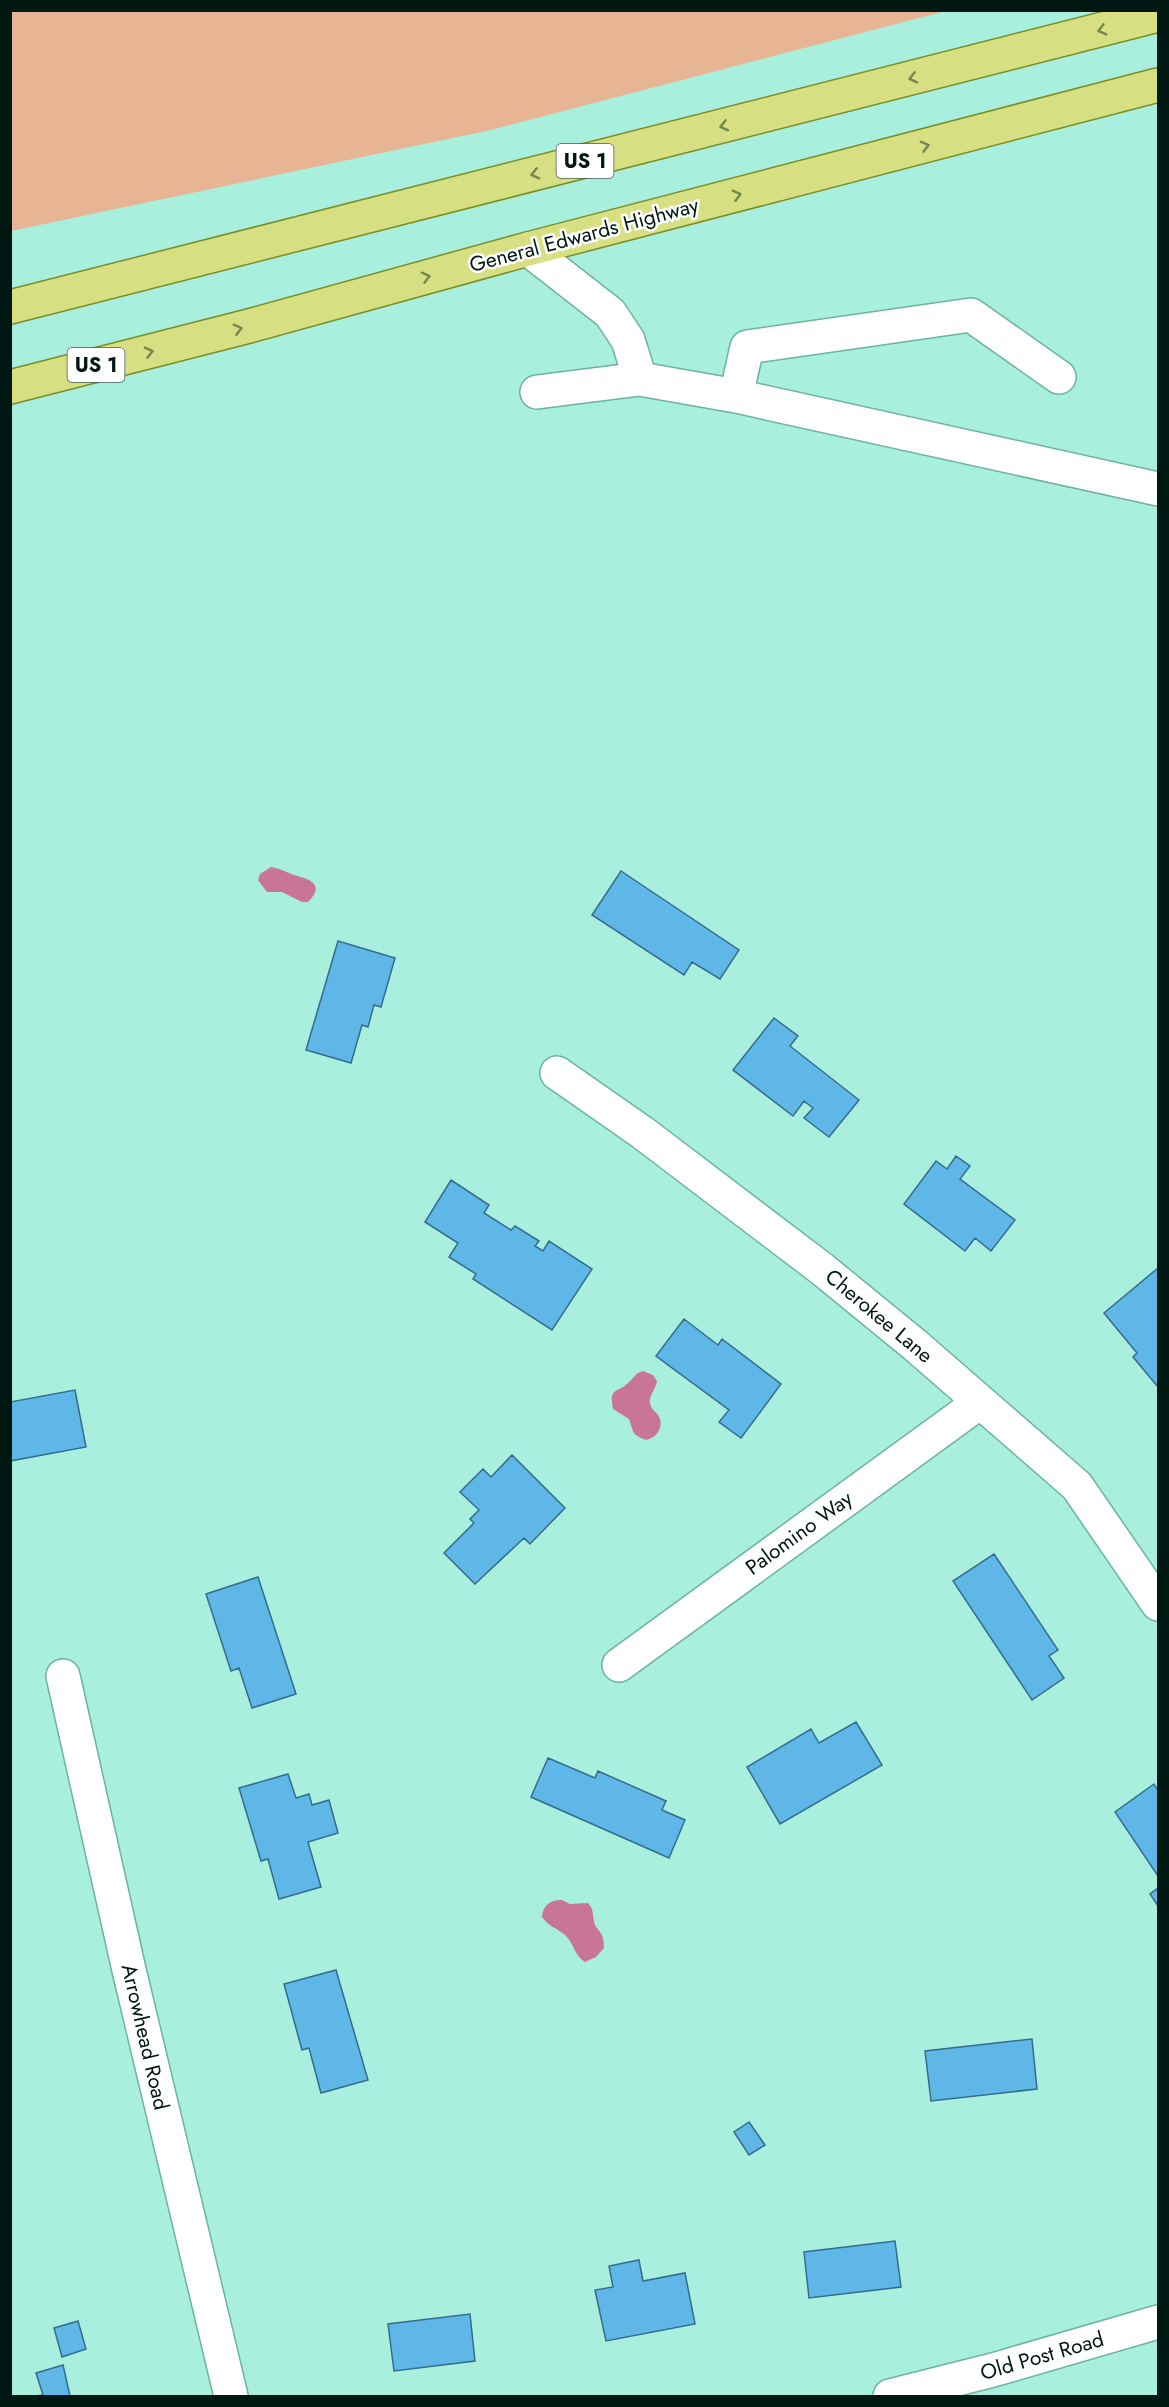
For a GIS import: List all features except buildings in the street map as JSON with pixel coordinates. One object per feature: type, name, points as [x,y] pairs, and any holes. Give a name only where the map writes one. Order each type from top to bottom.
[{"type":"main road","name":"US 1","points":[[10,307],[1158,15]]},
{"type":"main road","name":"General Edwards Highway","points":[[10,387],[249,326],[528,249],[1158,85]]},
{"type":"street","points":[[528,249],[610,313],[628,340],[640,379]]},
{"type":"street","points":[[736,396],[747,347],[971,315],[1059,377]]},
{"type":"street","points":[[537,392],[640,379],[736,396],[1158,489]]},
{"type":"street","name":"Cherokee Lane","points":[[557,1073],[643,1133],[822,1269],[1077,1486],[1158,1604]]},
{"type":"street","name":"Palomino Way","points":[[619,1665],[980,1402]]},
{"type":"street","name":"Arrowhead Road","points":[[63,1676],[129,1970],[231,2397]]},
{"type":"street","name":"Old Post Road","points":[[890,2397],[1158,2322]]},
{"type":"shaded area","points":[[11,10],[946,11],[491,130],[11,231]]},
{"type":"shaded area","points":[[271,867],[313,883],[316,891],[313,896],[308,902],[302,902],[282,892],[267,892],[258,880],[260,874]]},
{"type":"shaded area","points":[[643,1371],[653,1375],[657,1381],[650,1403],[661,1423],[659,1431],[646,1440],[635,1434],[629,1419],[613,1409],[612,1402],[614,1392]]},
{"type":"shaded area","points":[[562,1900],[570,1904],[588,1903],[591,1908],[595,1925],[604,1942],[604,1948],[596,1957],[585,1962],[578,1956],[565,1935],[542,1917],[548,1904]]}]
